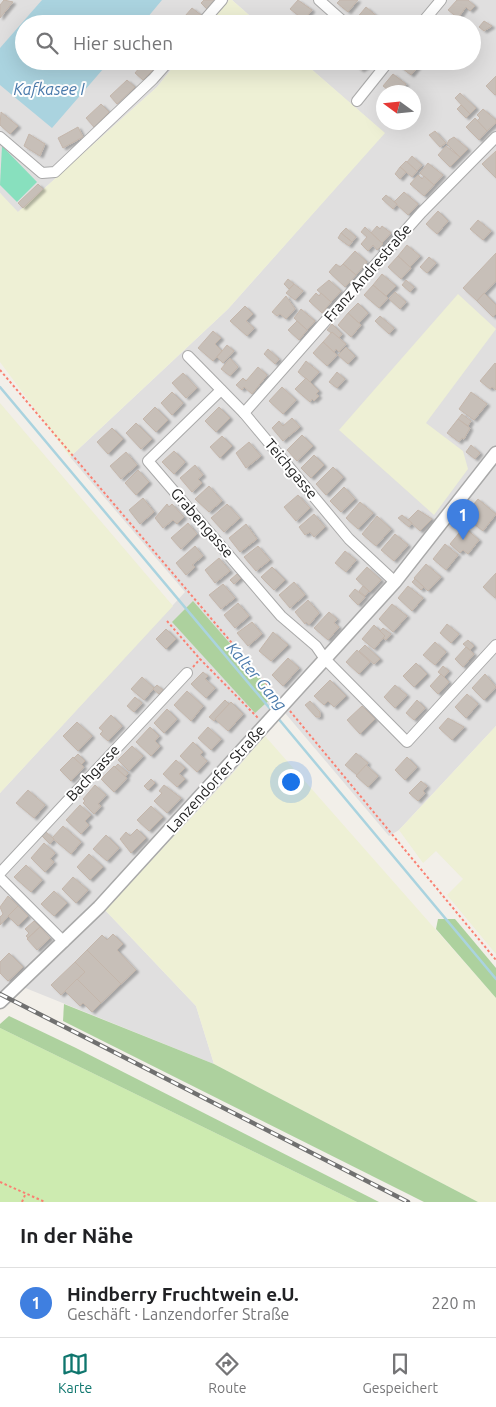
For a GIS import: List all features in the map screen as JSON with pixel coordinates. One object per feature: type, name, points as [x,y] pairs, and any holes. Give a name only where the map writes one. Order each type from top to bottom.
[{"type":"street","points":[[209,15],[222,0]]},
{"type":"street","points":[[319,0],[336,15]]},
{"type":"street","points":[[428,15],[441,0]]},
{"type":"street","points":[[0,137],[42,173],[54,172],[161,70]]},
{"type":"street","points":[[357,101],[382,70]]},
{"type":"street","name":"Franz Andrestraße","points":[[244,413],[421,213],[496,137]]},
{"type":"street","name":"Teichgasse","points":[[188,356],[244,413],[349,539],[395,582]]},
{"type":"street","name":"Grabengasse","points":[[221,390],[148,461],[281,616],[316,646],[325,659]]},
{"type":"street","name":"Lanzendorfer Straße","points":[[0,1002],[64,942],[105,900],[395,582],[495,455]]},
{"type":"street","points":[[325,659],[407,742],[496,645]]},
{"type":"street","name":"Bachgasse","points":[[0,873],[187,673]]},
{"type":"street","points":[[0,878],[64,942]]},
{"type":"path","points":[[0,370],[284,704],[496,960]]},
{"type":"path","points":[[167,620],[200,659],[266,724]]},
{"type":"path","points":[[0,1182],[25,1195],[45,1202]]},
{"type":"path","points":[[22,1202],[25,1195]]},
{"type":"shaded area","points":[[0,0],[229,0],[216,15],[15,15],[15,70],[171,70],[157,87],[17,213],[0,193]]},
{"type":"shaded area","points":[[232,0],[496,0],[496,726],[399,830],[389,836],[285,713],[232,774],[105,910],[196,1006],[214,1064],[13,983],[0,993],[0,793],[185,592],[70,457],[228,309],[384,133],[381,130],[421,130],[421,85],[376,85],[376,126],[312,70],[481,70],[481,15],[249,15]]},
{"type":"green space","points":[[229,0],[232,0],[249,15],[216,15]]},
{"type":"green space","points":[[171,70],[312,70],[376,125],[376,130],[382,130],[385,133],[228,309],[70,457],[0,362],[0,193],[18,212],[157,87]]},
{"type":"green space","points":[[2,146],[37,182],[17,202],[0,185]]},
{"type":"green space","points":[[458,294],[496,329],[426,423],[463,451],[468,469],[434,515],[339,430]]},
{"type":"green space","points":[[0,403],[173,606],[0,793]]},
{"type":"green space","points":[[193,601],[275,695],[255,713],[172,622]]},
{"type":"green space","points":[[496,726],[496,954],[447,895],[463,879],[436,851],[423,863],[399,830]]},
{"type":"green space","points":[[265,736],[496,998],[496,1202],[478,1202],[214,1064],[196,1006],[105,910]]},
{"type":"green space","points":[[438,919],[455,919],[496,968],[496,998],[436,929]]},
{"type":"green space","points":[[64,1004],[214,1064],[478,1202],[424,1202],[63,1021]]},
{"type":"green space","points":[[9,1016],[76,1048],[379,1202],[357,1202],[0,1028],[0,1024]]},
{"type":"green space","points":[[0,1028],[357,1202],[0,1202]]},
{"type":"water","name":"Kafkasee I","points":[[42,0],[162,0],[150,15],[29,15]]},
{"type":"water","name":"Kafkasee I","points":[[15,31],[15,70],[102,70],[52,128],[0,85],[0,48]]},
{"type":"building","points":[[4,0],[13,2],[0,18],[0,5]]},
{"type":"building","points":[[204,0],[214,0],[207,9],[201,3]]},
{"type":"building","points":[[298,0],[312,10],[308,15],[298,15],[290,9]]},
{"type":"building","points":[[340,0],[358,0],[348,12],[337,3]]},
{"type":"building","points":[[457,0],[468,0],[475,6],[470,11],[466,7],[460,15],[454,15],[448,10]]},
{"type":"building","points":[[366,7],[375,15],[359,15]]},
{"type":"building","points":[[192,8],[201,15],[186,15]]},
{"type":"building","points":[[484,21],[492,26],[484,31],[481,29]]},
{"type":"building","points":[[138,70],[153,70],[143,80],[135,73]]},
{"type":"building","points":[[404,70],[415,70],[411,75]]},
{"type":"building","points":[[393,74],[406,84],[405,85],[384,85]]},
{"type":"building","points":[[496,76],[496,94],[495,95],[486,86]]},
{"type":"building","points":[[127,80],[135,87],[117,104],[110,96]]},
{"type":"building","points":[[460,93],[476,108],[470,114],[455,98]]},
{"type":"building","points":[[101,104],[109,112],[94,127],[86,118]]},
{"type":"building","points":[[461,105],[470,114],[466,118],[457,109]]},
{"type":"building","points":[[483,109],[496,120],[496,123],[487,131],[477,121],[480,118],[477,115]]},
{"type":"building","points":[[1,112],[18,126],[10,134],[0,125]]},
{"type":"building","points":[[475,118],[487,131],[479,140],[466,127]]},
{"type":"building","points":[[78,127],[83,137],[63,148],[58,138]]},
{"type":"building","points":[[435,131],[446,143],[440,147],[429,135]]},
{"type":"building","points":[[29,134],[45,144],[40,156],[24,146]]},
{"type":"building","points":[[454,137],[468,149],[460,157],[447,144]]},
{"type":"building","points":[[446,146],[460,157],[450,167],[438,155]]},
{"type":"building","points":[[496,151],[496,178],[482,164]]},
{"type":"building","points":[[412,156],[422,165],[417,171],[407,162]]},
{"type":"building","points":[[406,161],[417,171],[412,177],[400,167]]},
{"type":"building","points":[[428,163],[443,175],[434,185],[420,173]]},
{"type":"building","points":[[400,167],[406,172],[400,179],[395,174]]},
{"type":"building","points":[[418,175],[422,179],[424,176],[434,185],[424,196],[410,184]]},
{"type":"building","points":[[38,184],[43,189],[23,208],[18,203]]},
{"type":"building","points":[[404,192],[418,204],[408,215],[394,202]]},
{"type":"building","points":[[386,195],[397,204],[393,209],[382,199]]},
{"type":"building","points":[[438,211],[448,221],[437,234],[426,224]]},
{"type":"building","points":[[478,220],[491,231],[483,240],[470,229]]},
{"type":"building","points":[[377,226],[380,229],[382,226],[391,233],[382,243],[371,233]]},
{"type":"building","points":[[365,227],[383,244],[377,250],[373,245],[368,251],[361,244],[367,237],[361,232]]},
{"type":"building","points":[[346,228],[356,237],[352,242],[341,233]]},
{"type":"building","points":[[341,233],[352,242],[349,246],[338,238]]},
{"type":"building","points":[[407,245],[420,256],[410,267],[398,256]]},
{"type":"building","points":[[355,251],[367,262],[356,275],[343,264]]},
{"type":"building","points":[[496,253],[496,281],[477,301],[463,288]]},
{"type":"building","points":[[398,256],[411,268],[401,279],[388,267]]},
{"type":"building","points":[[429,257],[436,263],[427,273],[420,267]]},
{"type":"building","points":[[336,264],[340,267],[343,264],[356,275],[345,287],[329,272]]},
{"type":"building","points":[[382,274],[396,286],[386,296],[373,285]]},
{"type":"building","points":[[288,279],[294,284],[289,289],[284,284]]},
{"type":"building","points":[[329,280],[341,291],[331,302],[317,290]]},
{"type":"building","points":[[406,280],[414,287],[410,292],[402,285]]},
{"type":"building","points":[[294,284],[303,291],[295,300],[286,293]]},
{"type":"building","points":[[373,285],[388,298],[379,308],[364,295]]},
{"type":"building","points":[[395,292],[406,302],[400,309],[389,299]]},
{"type":"building","points":[[316,293],[319,296],[321,293],[331,302],[322,313],[309,301]]},
{"type":"building","points":[[484,293],[496,305],[496,314],[493,317],[477,301]]},
{"type":"building","points":[[286,296],[295,309],[286,319],[280,314],[277,316],[272,312]]},
{"type":"building","points":[[358,303],[368,313],[359,323],[348,313]]},
{"type":"building","points":[[245,306],[253,314],[246,321],[254,328],[247,336],[230,321]]},
{"type":"building","points":[[301,309],[315,321],[307,330],[294,318]]},
{"type":"building","points":[[348,313],[361,325],[351,337],[338,325]]},
{"type":"building","points":[[380,316],[394,328],[389,334],[375,321]]},
{"type":"building","points":[[297,321],[307,330],[299,340],[288,330]]},
{"type":"building","points":[[332,324],[342,334],[339,338],[327,330]]},
{"type":"building","points":[[213,331],[221,338],[215,344],[222,351],[213,361],[198,348]]},
{"type":"building","points":[[332,332],[346,344],[339,352],[336,349],[334,352],[323,342]]},
{"type":"building","points":[[323,342],[337,355],[327,366],[313,353]]},
{"type":"building","points":[[227,345],[234,351],[223,363],[217,357]]},
{"type":"building","points":[[346,347],[355,356],[348,364],[338,355]]},
{"type":"building","points":[[268,349],[279,359],[275,364],[264,354]]},
{"type":"building","points":[[230,358],[238,367],[230,376],[221,369]]},
{"type":"building","points":[[306,361],[319,372],[310,382],[298,372]]},
{"type":"building","points":[[495,363],[496,390],[492,387],[490,389],[480,381]]},
{"type":"building","points":[[258,367],[267,375],[252,394],[244,387],[242,390],[236,385],[243,378],[246,381]]},
{"type":"building","points":[[337,372],[345,379],[337,388],[329,382]]},
{"type":"building","points":[[183,373],[197,388],[186,398],[172,383]]},
{"type":"building","points":[[306,378],[319,391],[316,394],[319,396],[314,401],[312,399],[310,402],[295,389]]},
{"type":"building","points":[[282,387],[296,400],[283,414],[269,401]]},
{"type":"building","points":[[172,392],[183,403],[172,415],[161,403]]},
{"type":"building","points":[[471,392],[487,404],[474,420],[459,409]]},
{"type":"building","points":[[155,407],[168,420],[156,432],[143,419]]},
{"type":"building","points":[[219,407],[230,418],[216,432],[205,421]]},
{"type":"building","points":[[462,414],[471,421],[468,426],[458,419]]},
{"type":"building","points":[[292,418],[300,427],[283,441],[272,428],[279,421],[283,426]]},
{"type":"building","points":[[458,419],[470,428],[464,439],[462,438],[459,442],[447,433]]},
{"type":"building","points":[[136,423],[152,439],[141,449],[126,433]]},
{"type":"building","points":[[112,428],[123,439],[108,454],[97,442]]},
{"type":"building","points":[[302,435],[313,446],[297,461],[287,450]]},
{"type":"building","points":[[222,436],[232,446],[220,458],[210,447]]},
{"type":"building","points":[[249,442],[261,456],[246,468],[236,453]]},
{"type":"building","points":[[471,445],[480,453],[475,459],[466,452]]},
{"type":"building","points":[[174,451],[185,462],[174,474],[162,462]]},
{"type":"building","points":[[126,452],[137,465],[121,479],[110,466]]},
{"type":"building","points":[[314,455],[324,465],[311,478],[301,468]]},
{"type":"building","points":[[195,465],[203,475],[198,479],[202,483],[192,492],[180,478]]},
{"type":"building","points":[[333,467],[343,477],[326,495],[316,484]]},
{"type":"building","points":[[138,470],[149,482],[136,495],[125,483]]},
{"type":"building","points":[[209,486],[222,501],[209,512],[195,499]]},
{"type":"building","points":[[344,487],[355,499],[341,512],[330,501]]},
{"type":"building","points":[[298,495],[310,508],[296,521],[284,507]]},
{"type":"building","points":[[143,498],[154,512],[140,524],[129,510]]},
{"type":"building","points":[[478,499],[496,514],[483,531],[464,516]]},
{"type":"building","points":[[360,502],[373,513],[358,529],[346,518]]},
{"type":"building","points":[[167,504],[169,507],[172,504],[184,517],[177,524],[173,520],[163,528],[155,518]]},
{"type":"building","points":[[227,504],[240,518],[224,532],[211,518]]},
{"type":"building","points":[[418,510],[432,519],[420,531],[408,520]]},
{"type":"building","points":[[314,514],[325,527],[314,537],[310,532],[305,535],[299,527]]},
{"type":"building","points":[[402,515],[412,523],[409,527],[398,518]]},
{"type":"building","points":[[377,516],[391,529],[376,546],[362,534]]},
{"type":"building","points":[[188,523],[197,534],[181,549],[171,538]]},
{"type":"building","points":[[246,524],[257,539],[240,552],[229,538]]},
{"type":"building","points":[[464,527],[479,540],[468,554],[463,550],[460,553],[450,544]]},
{"type":"building","points":[[395,534],[408,545],[394,561],[381,550]]},
{"type":"building","points":[[445,544],[458,555],[446,570],[433,559]]},
{"type":"building","points":[[195,546],[203,556],[192,565],[195,567],[186,575],[176,563]]},
{"type":"building","points":[[258,546],[270,560],[256,571],[244,557]]},
{"type":"building","points":[[345,551],[356,560],[346,572],[335,563]]},
{"type":"building","points":[[219,558],[230,571],[215,583],[205,570]]},
{"type":"building","points":[[426,564],[441,577],[428,591],[414,578]]},
{"type":"building","points":[[272,567],[285,580],[274,590],[261,577]]},
{"type":"building","points":[[367,567],[381,580],[370,592],[356,579]]},
{"type":"building","points":[[496,573],[496,596],[495,598],[483,587]]},
{"type":"building","points":[[237,574],[241,578],[234,584],[230,580]]},
{"type":"building","points":[[415,579],[424,587],[421,590],[412,582]]},
{"type":"building","points":[[294,582],[305,595],[290,608],[279,595]]},
{"type":"building","points":[[223,584],[235,598],[221,609],[209,595]]},
{"type":"building","points":[[363,586],[369,591],[365,596],[359,591]]},
{"type":"building","points":[[408,586],[423,598],[412,611],[398,598]]},
{"type":"building","points":[[355,589],[365,597],[358,605],[349,596]]},
{"type":"building","points":[[308,600],[319,613],[309,625],[306,622],[305,624],[295,612]]},
{"type":"building","points":[[238,603],[249,616],[235,628],[224,615]]},
{"type":"building","points":[[392,604],[407,616],[393,632],[379,619]]},
{"type":"building","points":[[329,612],[337,619],[334,623],[339,627],[328,640],[314,628]]},
{"type":"building","points":[[252,622],[262,634],[248,646],[237,633]]},
{"type":"building","points":[[447,624],[459,634],[451,643],[440,633]]},
{"type":"building","points":[[374,625],[385,636],[374,649],[362,639]]},
{"type":"building","points":[[383,628],[391,634],[386,640],[380,631]]},
{"type":"building","points":[[166,629],[176,639],[166,649],[156,639]]},
{"type":"building","points":[[273,632],[288,645],[271,661],[259,651]]},
{"type":"building","points":[[468,640],[474,646],[470,650],[463,644]]},
{"type":"building","points":[[435,642],[446,652],[435,665],[423,655]]},
{"type":"building","points":[[365,645],[380,659],[374,664],[359,651]]},
{"type":"building","points":[[466,647],[474,654],[463,667],[455,659]]},
{"type":"building","points":[[357,650],[370,662],[359,674],[346,662]]},
{"type":"building","points":[[288,658],[299,668],[283,686],[272,675]]},
{"type":"building","points":[[416,663],[427,674],[414,687],[403,676]]},
{"type":"building","points":[[443,666],[449,671],[444,677],[438,672]]},
{"type":"building","points":[[203,672],[208,676],[205,679],[215,688],[206,698],[191,684]]},
{"type":"building","points":[[441,674],[449,682],[438,694],[430,686]]},
{"type":"building","points":[[485,674],[496,687],[484,700],[472,688]]},
{"type":"building","points":[[142,677],[154,688],[144,700],[131,689]]},
{"type":"building","points":[[330,680],[346,696],[334,707],[328,701],[324,705],[314,696]]},
{"type":"building","points":[[157,685],[163,690],[159,694],[153,689]]},
{"type":"building","points":[[395,685],[407,695],[395,708],[384,697]]},
{"type":"building","points":[[187,691],[203,706],[191,721],[174,705]]},
{"type":"building","points":[[467,694],[478,704],[466,718],[455,707]]},
{"type":"building","points":[[135,697],[142,703],[134,712],[127,706]]},
{"type":"building","points":[[225,700],[229,704],[214,721],[209,717]]},
{"type":"building","points":[[417,700],[425,708],[414,720],[406,713]]},
{"type":"building","points":[[310,701],[320,712],[320,717],[316,717],[305,705]]},
{"type":"building","points":[[231,702],[243,714],[228,731],[215,719]]},
{"type":"building","points":[[362,706],[375,719],[360,734],[347,720]]},
{"type":"building","points":[[167,709],[177,719],[164,733],[154,723]]},
{"type":"building","points":[[111,715],[122,726],[108,741],[100,734],[103,731],[99,728]]},
{"type":"building","points":[[448,718],[464,727],[452,740],[439,728]]},
{"type":"building","points":[[77,722],[92,736],[78,751],[63,736]]},
{"type":"building","points":[[150,727],[159,736],[155,741],[160,746],[151,756],[136,742]]},
{"type":"building","points":[[208,727],[221,739],[211,750],[198,738]]},
{"type":"building","points":[[193,742],[203,752],[200,755],[207,761],[197,772],[180,756]]},
{"type":"building","points":[[132,746],[143,756],[129,771],[118,760]]},
{"type":"building","points":[[356,753],[368,763],[357,775],[345,765]]},
{"type":"building","points":[[78,754],[85,761],[81,765],[74,758]]},
{"type":"building","points":[[73,757],[84,767],[71,781],[60,770]]},
{"type":"building","points":[[407,757],[417,767],[405,780],[395,770]]},
{"type":"building","points":[[176,760],[185,768],[179,774],[185,779],[177,787],[163,774]]},
{"type":"building","points":[[118,764],[128,773],[125,777],[115,767]]},
{"type":"building","points":[[366,765],[378,776],[368,787],[356,776]]},
{"type":"building","points":[[114,766],[127,778],[114,792],[101,779]]},
{"type":"building","points":[[151,779],[155,783],[148,790],[144,786]]},
{"type":"building","points":[[421,781],[427,786],[423,791],[425,793],[418,801],[409,793]]},
{"type":"building","points":[[95,785],[106,795],[98,804],[101,806],[94,814],[83,803],[85,801],[83,799]]},
{"type":"building","points":[[164,785],[181,798],[167,813],[154,801],[162,793],[159,791]]},
{"type":"building","points":[[28,790],[45,805],[34,818],[16,803]]},
{"type":"building","points":[[80,805],[91,815],[85,821],[89,825],[81,834],[66,820]]},
{"type":"building","points":[[151,806],[163,817],[149,831],[137,820]]},
{"type":"building","points":[[63,826],[81,842],[71,854],[52,838]]},
{"type":"building","points":[[137,829],[146,838],[131,853],[120,839],[126,832],[130,836]]},
{"type":"building","points":[[46,832],[54,839],[50,844],[42,836]]},
{"type":"building","points":[[106,835],[119,848],[107,861],[93,849]]},
{"type":"building","points":[[44,843],[55,853],[50,859],[54,862],[45,872],[31,858]]},
{"type":"building","points":[[89,854],[103,867],[90,880],[77,867]]},
{"type":"building","points":[[26,865],[42,880],[31,892],[14,877]]},
{"type":"building","points":[[73,877],[88,890],[76,903],[62,889]]},
{"type":"building","points":[[54,891],[67,903],[54,916],[41,904]]},
{"type":"building","points":[[8,896],[18,906],[0,925],[0,917],[3,914],[0,907]]},
{"type":"building","points":[[18,906],[28,916],[18,926],[8,916]]},
{"type":"building","points":[[34,921],[40,927],[28,938],[26,936],[29,933],[25,929]]},
{"type":"building","points":[[40,927],[50,938],[37,950],[27,939]]},
{"type":"building","points":[[113,934],[123,944],[117,950],[136,970],[121,984],[87,950],[102,935],[107,940]]},
{"type":"building","points":[[87,950],[121,984],[101,1003],[77,979],[85,972],[75,962]]},
{"type":"building","points":[[9,953],[23,967],[8,981],[0,973],[0,962]]},
{"type":"building","points":[[75,962],[85,972],[61,995],[51,985]]},
{"type":"building","points":[[77,979],[101,1003],[92,1012],[83,1003],[80,1006],[65,991]]},
{"type":"waterway","name":"Kalter Gang","points":[[0,387],[272,711]]},
{"type":"waterway","name":"Kalter Gang","points":[[277,717],[496,979]]},
{"type":"railway","points":[[0,994],[408,1202]]},
{"type":"place","name":"Hindberry Fruchtwein e.U.","points":[[463,540]]}]
